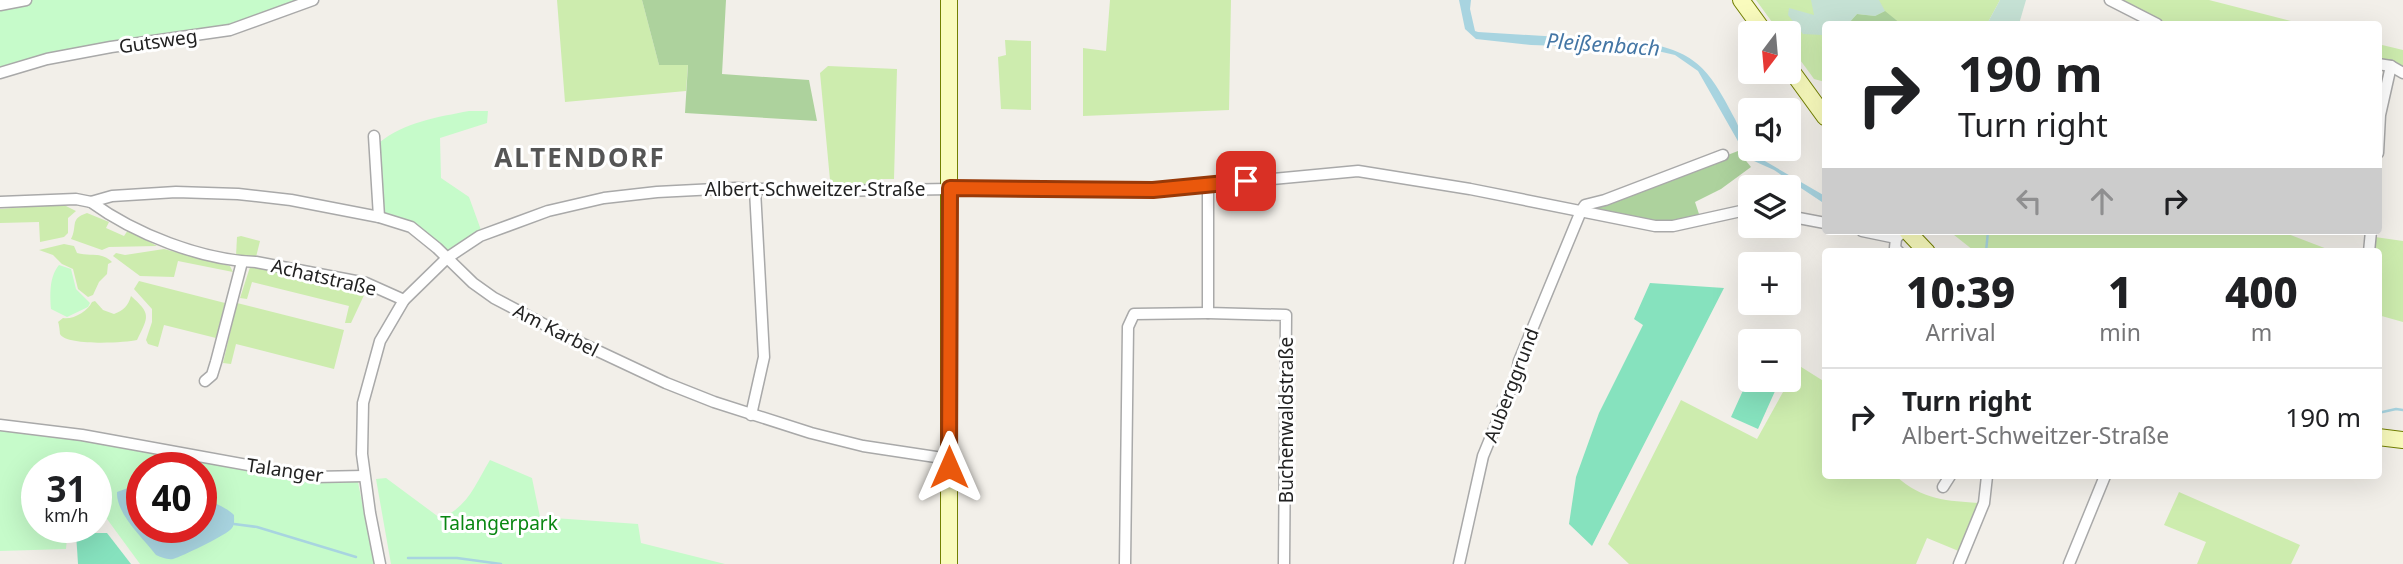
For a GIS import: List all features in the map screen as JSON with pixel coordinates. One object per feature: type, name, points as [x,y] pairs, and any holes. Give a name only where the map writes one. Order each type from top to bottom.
[{"type":"street","points":[[0,5],[26,0]]},
{"type":"street","name":"Gutsweg","points":[[0,74],[47,59],[230,30],[313,0]]},
{"type":"street","points":[[949,0],[949,564]]},
{"type":"street","points":[[1741,0],[1756,21]]},
{"type":"street","points":[[2110,0],[2151,21]]},
{"type":"street","points":[[2382,65],[2403,73]]},
{"type":"street","points":[[2382,103],[2391,66]]},
{"type":"street","points":[[1801,84],[1822,113]]},
{"type":"street","points":[[373,136],[379,217]]},
{"type":"street","points":[[1581,211],[1585,205],[1605,200],[1723,155]]},
{"type":"street","name":"Albert-Schweitzer-Straße","points":[[380,564],[364,476],[363,403],[380,341],[404,300],[447,258],[480,236],[548,211],[604,198],[724,188],[1153,190],[1358,171],[1426,181],[1665,226],[1738,211]]},
{"type":"street","points":[[1125,564],[1128,327],[1134,314],[1208,313],[1208,185]]},
{"type":"street","points":[[751,415],[764,357],[755,190]]},
{"type":"street","name":"Am Karbel","points":[[0,202],[76,199],[91,202],[112,196],[176,192],[291,200],[379,217],[411,227],[473,284],[494,298],[566,337],[666,383],[751,415],[863,446],[949,460]]},
{"type":"street","name":"Achatstraße","points":[[91,202],[111,217],[153,238],[242,262],[256,262],[366,283],[404,300]]},
{"type":"street","name":"Auberggrund","points":[[1459,564],[1483,456],[1581,211]]},
{"type":"street","points":[[1801,218],[1822,222]]},
{"type":"street","points":[[1905,235],[1922,248]]},
{"type":"street","points":[[205,381],[212,375],[242,262]]},
{"type":"street","name":"Buchenwaldstraße","points":[[1208,313],[1286,315],[1284,564]]},
{"type":"street","name":"Talanger","points":[[0,425],[82,435],[314,477],[364,476]]},
{"type":"street","points":[[2382,437],[2403,440]]},
{"type":"street","points":[[1943,486],[1948,479]]},
{"type":"street","points":[[1959,564],[1984,503],[1987,479]]},
{"type":"street","points":[[2069,564],[2104,479]]},
{"type":"green space","points":[[0,0],[301,0],[236,26],[38,57],[0,67]]},
{"type":"green space","points":[[557,0],[642,0],[659,65],[688,64],[686,91],[565,102]]},
{"type":"green space","points":[[642,0],[726,0],[722,74],[809,80],[817,121],[685,113],[688,65],[659,65]]},
{"type":"green space","points":[[1110,0],[1231,0],[1229,110],[1083,116],[1083,48],[1106,51]]},
{"type":"green space","points":[[1756,0],[2000,0],[1989,21],[1822,21],[1822,81],[1814,79],[1801,61],[1801,21],[1771,21]]},
{"type":"green space","points":[[1811,0],[1879,0],[1885,11],[1875,16],[1857,14],[1851,21],[1822,21],[1822,35],[1803,34],[1801,21],[1793,21],[1788,15],[1789,8],[1814,15]]},
{"type":"green space","points":[[2000,0],[2026,0],[2020,21],[1989,21]]},
{"type":"green space","points":[[2122,0],[2209,0],[2291,21],[2163,21]]},
{"type":"green space","points":[[1885,11],[1897,21],[1851,21],[1857,14],[1875,16]]},
{"type":"green space","points":[[1005,40],[1031,41],[1031,110],[1001,109],[998,57],[1006,55]]},
{"type":"green space","points":[[2382,45],[2403,50],[2403,69],[2382,62]]},
{"type":"green space","points":[[828,66],[897,69],[894,179],[881,179],[880,185],[836,184],[830,180],[820,73]]},
{"type":"green space","points":[[469,111],[488,111],[487,123],[440,138],[441,178],[469,197],[481,230],[451,251],[445,250],[383,211],[379,143],[410,125]]},
{"type":"green space","points":[[1738,151],[1738,161],[1746,161],[1751,167],[1721,189],[1695,202],[1700,217],[1669,223],[1646,222],[1595,211],[1598,205]]},
{"type":"green space","points":[[62,204],[76,211],[68,218],[68,233],[64,237],[40,242],[39,222],[0,223],[0,209]]},
{"type":"green space","points":[[87,213],[109,222],[106,228],[124,236],[128,230],[157,246],[109,247],[102,250],[71,239],[76,220]]},
{"type":"green space","points":[[1954,235],[2290,235],[2325,248],[1970,248]]},
{"type":"green space","points":[[237,237],[260,241],[256,257],[236,256]]},
{"type":"green space","points":[[2375,237],[2403,241],[2403,322],[2382,316],[2382,248],[2374,248]]},
{"type":"green space","points":[[64,244],[74,246],[77,253],[100,255],[112,262],[108,264],[107,274],[99,282],[93,295],[88,297],[78,289],[73,269],[62,264],[53,255],[39,250]]},
{"type":"green space","points":[[164,249],[230,266],[233,272],[178,261],[174,277],[140,276],[113,256],[116,253],[125,255]]},
{"type":"green space","points":[[59,265],[71,269],[76,289],[90,303],[88,307],[67,317],[51,309],[52,281]]},
{"type":"green space","points":[[250,267],[366,291],[351,323],[345,323],[349,306],[252,282],[247,299],[240,298]]},
{"type":"green space","points":[[139,281],[225,303],[216,338],[164,325],[158,347],[148,344],[146,340],[152,322],[152,309],[134,289]]},
{"type":"green space","points":[[1650,283],[1724,288],[1592,546],[1569,524],[1576,477],[1599,413],[1643,325],[1634,319]]},
{"type":"green space","points":[[131,296],[142,307],[146,316],[137,340],[84,342],[64,338],[60,334],[58,322],[80,314],[92,302],[95,301],[103,310],[114,314],[125,307]]},
{"type":"green space","points":[[237,303],[344,330],[334,369],[236,344],[231,364],[223,363]]},
{"type":"green space","points":[[1801,367],[1822,380],[1822,479],[1900,479],[1925,495],[1981,503],[1961,552],[1927,538],[1916,564],[1629,564],[1608,544],[1681,400],[1757,439],[1783,392],[1801,392]]},
{"type":"green space","points":[[1742,392],[1775,392],[1758,429],[1731,417]]},
{"type":"green space","points":[[0,427],[170,452],[126,452],[126,543],[217,543],[217,459],[353,479],[358,482],[374,564],[140,564],[112,526],[112,452],[21,452],[21,543],[67,543],[66,549],[0,551]]},
{"type":"green space","name":"Talangerpark","points":[[490,460],[532,478],[540,517],[638,524],[641,543],[725,564],[391,564],[376,479],[386,478],[440,518],[464,502]]},
{"type":"green space","points":[[2179,492],[2300,545],[2291,564],[2197,564],[2206,542],[2164,525]]},
{"type":"green space","points":[[112,539],[131,564],[78,564],[77,543],[112,543]]},
{"type":"water","name":"Pleißenbach","points":[[1459,0],[1471,0],[1470,9],[1475,31],[1478,32],[1642,42],[1677,52],[1700,66],[1718,88],[1738,126],[1738,141],[1698,71],[1675,55],[1649,49],[1531,45],[1476,39],[1465,29]]},
{"type":"water","points":[[1754,161],[1765,161],[1789,175],[1782,175]]},
{"type":"water","points":[[1801,182],[1822,194],[1822,202],[1801,188]]},
{"type":"water","points":[[126,489],[126,518],[121,509],[117,492]]},
{"type":"water","points":[[217,504],[234,515],[233,527],[217,538]]},
{"type":"water","points":[[146,543],[208,543],[173,559],[156,555]]},
{"type":"waterway","points":[[1986,248],[1988,235]]},
{"type":"waterway","points":[[2382,412],[2403,410]]},
{"type":"waterway","points":[[234,524],[257,527],[356,557]]},
{"type":"waterway","points":[[408,558],[457,558],[501,564]]},
{"type":"district","name":"ALTENDORF","points":[[580,158]]},
{"type":"route","points":[[949,467],[950,188],[1153,190],[1246,181]]}]
